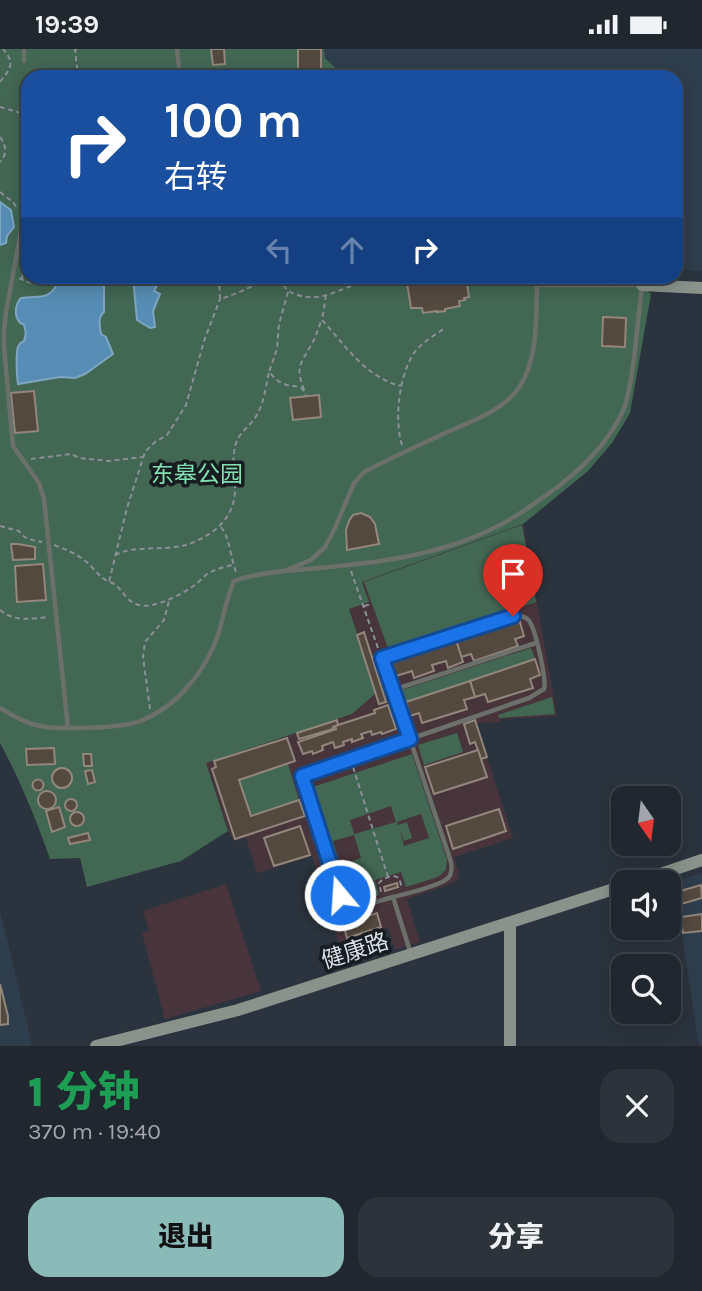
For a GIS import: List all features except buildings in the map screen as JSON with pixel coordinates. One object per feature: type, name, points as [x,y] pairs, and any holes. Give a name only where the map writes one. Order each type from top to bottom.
[{"type":"main road","points":[[642,285],[702,288]]},
{"type":"main road","points":[[674,870],[702,861]]},
{"type":"main road","name":"健康路","points":[[96,1046],[239,1010],[611,891]]},
{"type":"main road","points":[[510,923],[510,1046]]},
{"type":"lane","points":[[24,49],[24,61]]},
{"type":"lane","points":[[177,49],[179,70]]},
{"type":"lane","points":[[21,229],[4,330],[11,434],[13,446],[39,483],[44,499],[68,728]]},
{"type":"lane","points":[[0,708],[18,719],[50,729],[141,722],[164,709],[182,694],[194,679],[214,647],[228,593],[234,581],[284,571],[349,566],[412,556],[473,538],[530,507],[583,467],[597,451],[623,409],[630,387],[642,285],[537,285],[535,340],[529,367],[521,385],[509,399],[485,415],[364,472],[354,483],[324,547],[311,560],[284,571]]},
{"type":"lane","points":[[536,643],[530,622],[518,615],[382,659],[410,739],[452,867],[450,876],[443,881],[358,907],[346,904],[340,895],[302,776],[351,759],[410,739],[529,698],[540,693],[545,683],[536,643]]},
{"type":"lane","points":[[393,690],[536,643]]},
{"type":"lane","points":[[393,897],[411,955]]},
{"type":"path","points":[[0,82],[11,69],[8,54],[3,49]]},
{"type":"path","points":[[75,49],[77,70]]},
{"type":"path","points":[[0,107],[21,113]]},
{"type":"path","points":[[0,137],[6,151],[0,162]]},
{"type":"path","points":[[0,192],[13,202],[21,215]]},
{"type":"path","points":[[13,273],[21,279]]},
{"type":"path","points":[[109,582],[127,508],[145,452],[167,435],[186,405],[204,341],[220,299],[219,284]]},
{"type":"path","points":[[220,299],[256,284]]},
{"type":"path","points":[[283,284],[288,292],[314,299],[358,284]]},
{"type":"path","points":[[532,284],[537,285]]},
{"type":"path","points":[[115,555],[130,550],[173,548],[188,544],[207,536],[220,526],[229,514],[234,501],[236,444],[241,433],[258,413],[277,349],[279,324],[288,292]]},
{"type":"path","points":[[306,396],[299,367],[322,320],[326,295]]},
{"type":"path","points":[[322,320],[351,355],[386,382],[402,387]]},
{"type":"path","points":[[405,452],[400,439],[398,419],[400,394],[407,369],[415,351],[445,328]]},
{"type":"path","points":[[269,372],[284,385],[304,390]]},
{"type":"path","points":[[22,459],[71,454],[79,458],[109,461],[144,457]]},
{"type":"path","points":[[0,526],[19,531],[27,539],[68,549],[91,566],[99,576],[119,587],[130,601],[139,605],[169,600],[197,584],[205,575],[233,565]]},
{"type":"path","points":[[220,526],[240,579]]},
{"type":"path","points":[[349,566],[382,659]]},
{"type":"path","points":[[151,716],[142,657],[145,642],[164,620],[169,600]]},
{"type":"path","points":[[363,606],[372,604]]},
{"type":"path","points":[[0,610],[8,616],[22,619],[56,616]]},
{"type":"path","points":[[351,759],[388,877]]},
{"type":"path","points":[[388,877],[399,878],[402,889],[393,897],[382,895],[378,885],[388,877]]},
{"type":"shaded area","points":[[324,49],[702,49],[702,271],[683,270],[683,70],[338,70],[325,58]]},
{"type":"shaded area","points":[[523,524],[557,716],[476,723],[513,838],[454,857],[459,873],[457,880],[407,899],[420,942],[395,950],[388,927],[339,943],[312,856],[257,873],[246,838],[234,841],[228,831],[206,763],[352,714],[349,608],[362,582]]},
{"type":"shaded area","points":[[702,873],[702,1046],[699,1046],[681,929],[681,880]]},
{"type":"shaded area","points":[[226,884],[261,991],[165,1019],[142,933],[149,931],[143,911]]},
{"type":"shaded area","points":[[0,911],[7,939],[32,1046],[0,1046]]},
{"type":"green space","name":"东皋公园","points":[[0,49],[324,49],[325,58],[338,70],[21,70],[21,284],[640,284],[651,294],[630,413],[612,443],[588,471],[523,524],[362,582],[369,602],[349,609],[376,693],[352,714],[206,763],[228,831],[181,861],[87,887],[80,858],[50,859],[27,800],[0,743]]},
{"type":"green space","points":[[522,525],[536,602],[389,651],[364,582]]},
{"type":"green space","points":[[531,648],[535,659],[403,703],[399,691]]},
{"type":"green space","points":[[552,697],[555,714],[499,718],[498,715]]},
{"type":"green space","points":[[457,733],[463,752],[424,765],[418,745]]},
{"type":"green space","points":[[412,754],[447,860],[446,870],[438,877],[406,887],[401,872],[375,880],[379,895],[352,902],[346,899],[310,788]],"holes":[[[391,806],[396,822],[354,834],[350,820]],[[421,814],[429,838],[404,846],[400,830],[404,841],[412,838],[407,822],[398,825],[397,822]],[[354,835],[361,858],[340,865],[333,841]]]},
{"type":"green space","points":[[288,764],[299,800],[251,816],[239,780]]},
{"type":"water","points":[[0,202],[11,210],[14,227],[7,236],[6,243],[0,245]]},
{"type":"water","points":[[104,284],[101,334],[106,337],[113,354],[75,378],[60,377],[18,384],[17,352],[26,332],[17,317],[18,303],[21,298],[45,296],[57,285]]},
{"type":"water","points":[[134,284],[158,284],[154,291],[160,294],[153,311],[155,327],[150,328],[137,320]]},
{"type":"route","points":[[340,895],[302,776],[410,739],[382,658],[513,616]]}]
